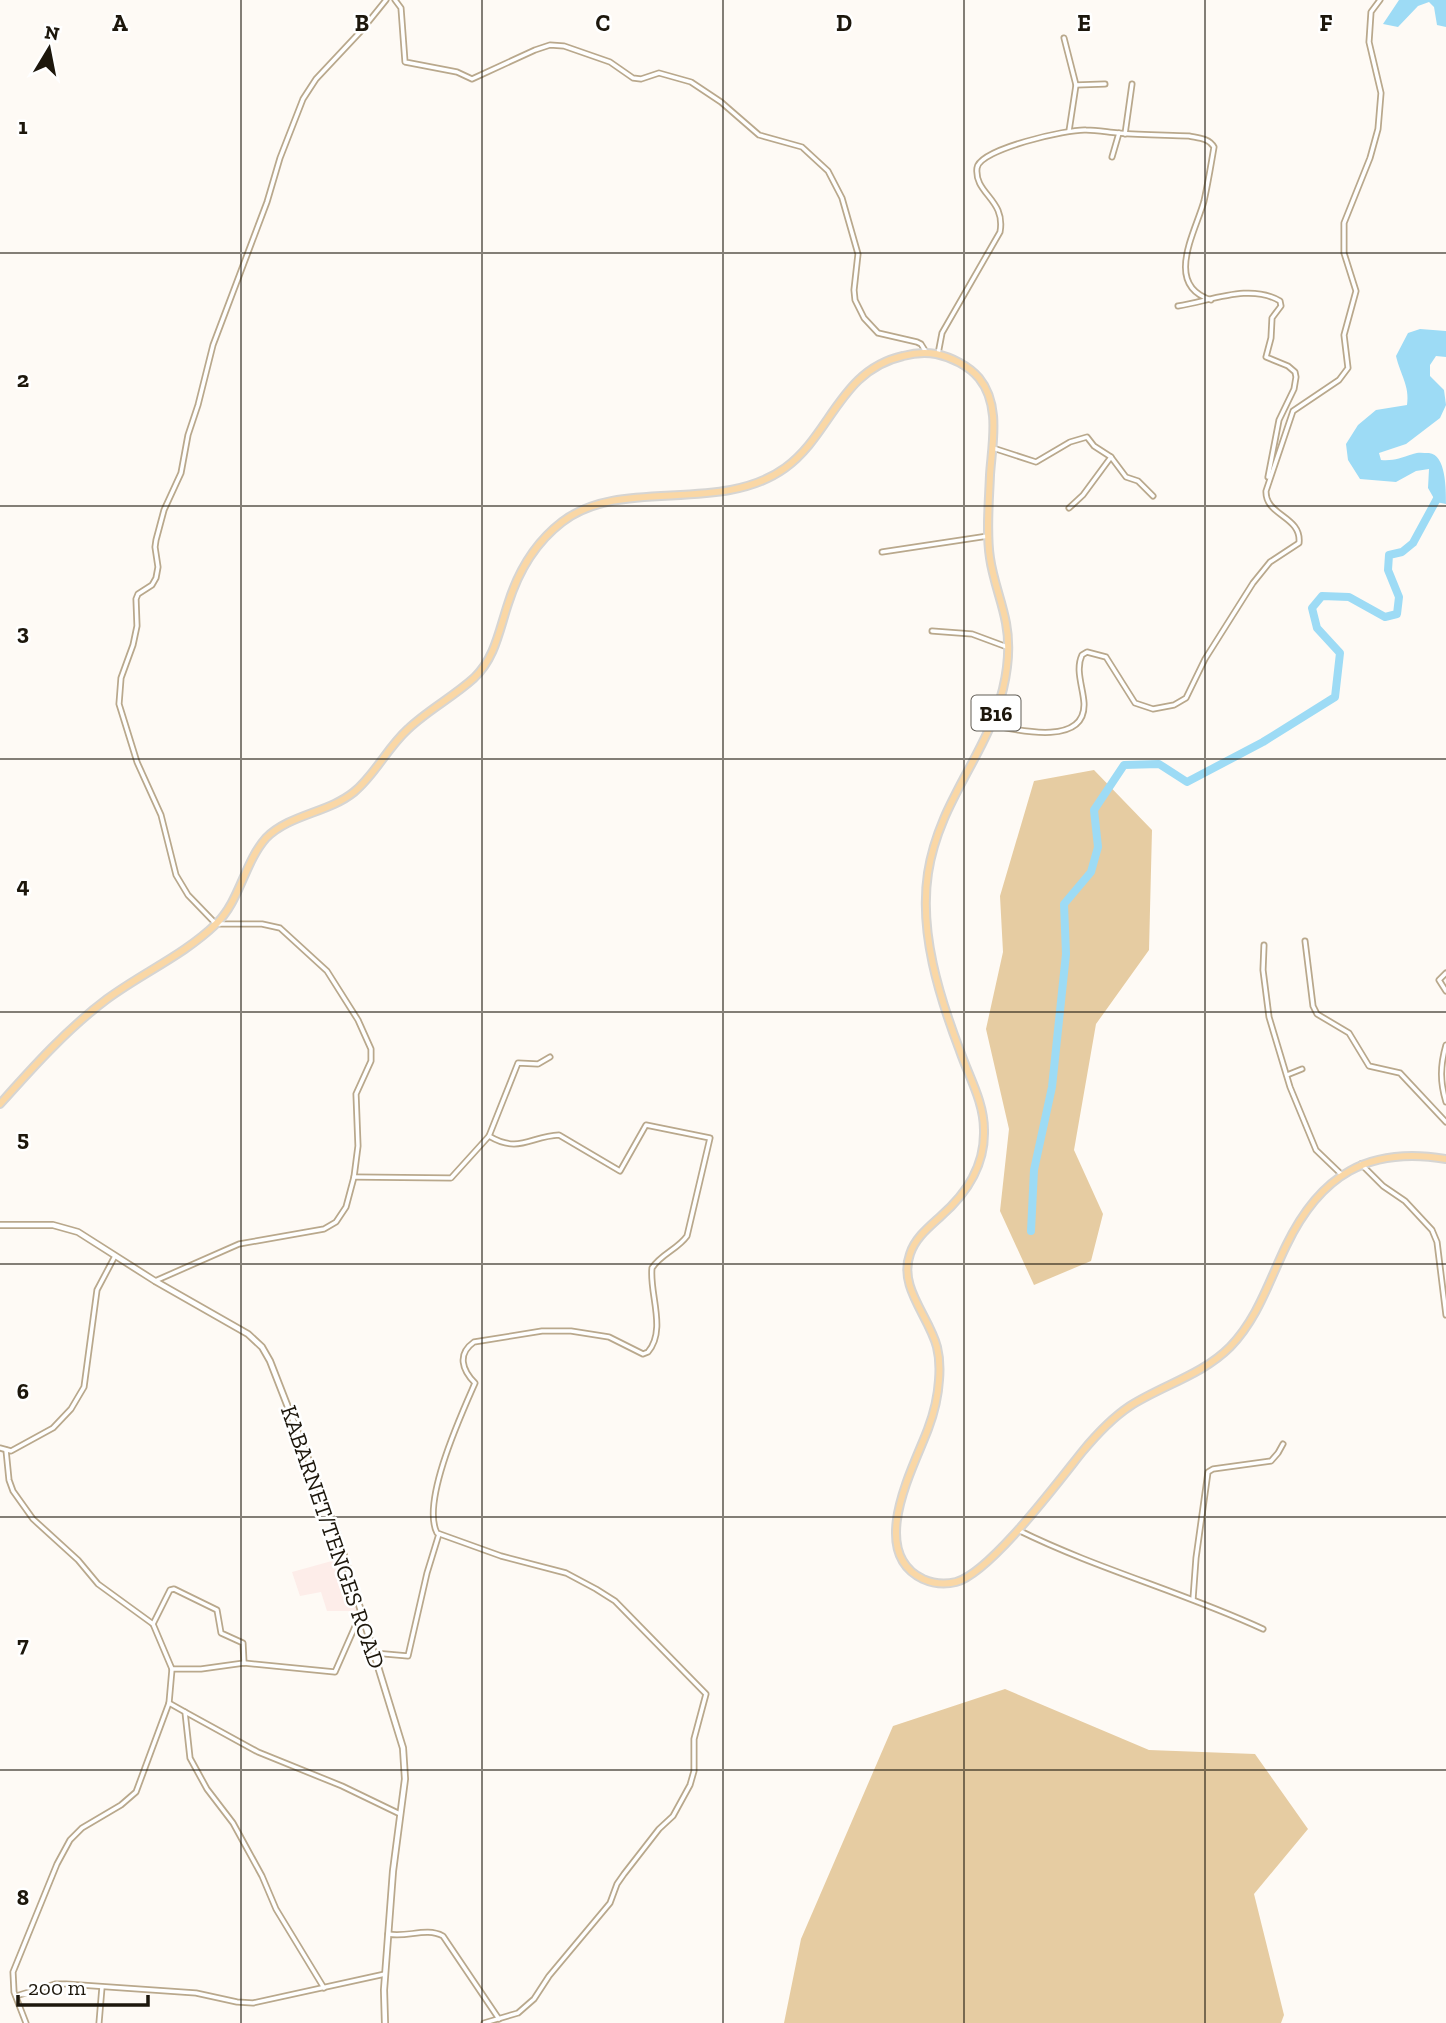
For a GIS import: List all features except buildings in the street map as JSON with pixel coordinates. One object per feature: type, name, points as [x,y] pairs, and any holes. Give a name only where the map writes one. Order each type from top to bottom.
[{"type":"main road","name":"B16","points":[[0,1104],[52,1048],[106,1000],[170,960],[224,917],[260,845],[270,834],[282,825],[354,792],[411,726],[479,674],[490,660],[509,597],[521,571],[535,549],[566,518],[586,507],[607,502],[705,494],[755,483],[769,477],[794,461],[857,380],[896,357],[926,352],[938,354],[967,368],[979,379],[987,393],[993,416],[988,536],[990,561],[1007,627],[1007,647],[1005,679],[992,725],[943,817],[927,878],[926,918],[931,951],[955,1038],[978,1095],[985,1123],[982,1157],[977,1173],[952,1207],[913,1245],[908,1257],[909,1287],[935,1340],[940,1359],[935,1407],[907,1482],[895,1532],[902,1558],[912,1572],[924,1579],[953,1583],[978,1571],[1113,1419],[1141,1400],[1212,1363],[1237,1340],[1263,1300],[1303,1215],[1314,1200],[1342,1175],[1361,1164],[1402,1154],[1446,1159]]},
{"type":"street","points":[[155,1281],[239,1244],[324,1229],[336,1222],[346,1207],[354,1177],[358,1146],[356,1094],[371,1061],[370,1049],[358,1020],[327,971],[280,928],[262,924],[216,924],[188,895],[176,875],[161,815],[136,762],[119,704],[121,678],[134,645],[136,599],[156,578],[158,567],[155,547],[164,510],[181,473],[188,435],[213,345],[267,202],[280,158],[303,99],[316,79],[361,32],[386,0]]},
{"type":"street","points":[[395,0],[401,8],[405,62],[457,72],[472,79],[535,50],[550,45],[564,46],[610,62],[633,78],[641,79],[659,73],[691,82],[721,102],[759,135],[802,147],[828,171],[842,198],[858,254],[854,290],[855,300],[864,318],[878,332],[917,342],[926,352]]},
{"type":"street","points":[[1268,483],[1293,411],[1339,380],[1348,368],[1344,335],[1356,291],[1344,253],[1344,223],[1370,158],[1380,116],[1380,84],[1369,42],[1371,12],[1380,0]]},
{"type":"street","points":[[1064,38],[1076,85],[1069,131]]},
{"type":"street","points":[[1076,85],[1105,84]]},
{"type":"street","points":[[1125,134],[1132,84]]},
{"type":"street","points":[[938,354],[942,333],[1000,232],[1001,214],[980,183],[977,169],[979,162],[1002,150],[1069,131],[1189,136],[1212,144],[1214,148],[1210,172],[1185,262],[1188,280],[1194,289],[1199,295],[1211,300]]},
{"type":"street","points":[[1112,157],[1119,134]]},
{"type":"street","points":[[992,725],[1043,733],[1061,731],[1075,724],[1081,716],[1084,704],[1079,665],[1082,654],[1087,652],[1106,657],[1131,699],[1140,706],[1161,708],[1186,698],[1193,689],[1205,659],[1253,583],[1270,562],[1298,543],[1299,535],[1295,526],[1266,501],[1279,420],[1296,381],[1292,368],[1266,357],[1272,318],[1281,303],[1269,295],[1250,292],[1178,306]]},
{"type":"street","points":[[993,448],[1036,462],[1070,442],[1086,437],[1111,457],[1126,477],[1142,484],[1153,496]]},
{"type":"street","points":[[1069,508],[1083,495],[1111,457]]},
{"type":"street","points":[[882,552],[988,536]]},
{"type":"street","points":[[932,631],[972,634],[1007,647]]},
{"type":"street","points":[[1305,941],[1313,1006],[1317,1014],[1349,1033],[1366,1064],[1400,1073],[1446,1122]]},
{"type":"street","points":[[1264,944],[1262,961],[1265,993],[1271,1026],[1287,1075],[1311,1140],[1321,1155],[1342,1175]]},
{"type":"street","points":[[1446,973],[1439,980],[1446,991]]},
{"type":"street","points":[[1446,1046],[1442,1059],[1441,1082],[1446,1102]]},
{"type":"street","points":[[354,1177],[421,1177],[447,1180],[458,1172],[489,1136],[518,1063],[538,1064],[550,1057]]},
{"type":"street","points":[[1287,1075],[1303,1069]]},
{"type":"street","points":[[374,1653],[408,1656],[426,1573],[439,1534],[433,1520],[437,1488],[447,1452],[475,1383],[463,1365],[465,1350],[480,1340],[556,1330],[610,1337],[643,1354],[648,1352],[653,1342],[657,1320],[652,1268],[668,1250],[683,1242],[687,1236],[710,1139],[646,1125],[620,1171],[559,1135],[515,1145],[505,1144],[489,1136]]},
{"type":"street","points":[[1361,1164],[1382,1186],[1418,1214],[1432,1230],[1437,1241],[1446,1314]]},
{"type":"street","name":"KABARNET/TENGES ROAD","points":[[0,1226],[53,1225],[69,1228],[248,1334],[266,1353],[341,1546],[403,1748],[405,1779],[388,1934],[383,2003],[385,2023]]},
{"type":"street","points":[[0,1448],[15,1449],[53,1428],[71,1409],[84,1387],[97,1290],[115,1256]]},
{"type":"street","points":[[1193,1599],[1208,1472],[1271,1461],[1283,1444]]},
{"type":"street","points":[[6,1450],[13,1491],[33,1519],[78,1560],[98,1584],[153,1624],[172,1669],[169,1703],[136,1792],[121,1805],[82,1828],[64,1851],[15,1965],[12,1982],[26,2023]]},
{"type":"street","points":[[1017,1529],[1045,1543],[1193,1599],[1263,1629]]},
{"type":"street","points":[[439,1534],[517,1561],[566,1573],[596,1588],[615,1601],[706,1693],[694,1739],[694,1771],[680,1805],[624,1874],[617,1884],[611,1903],[549,1976],[534,1998],[518,2013],[484,2023]]},
{"type":"street","points":[[153,1624],[170,1590],[185,1593],[217,1610],[221,1633],[243,1643],[244,1663]]},
{"type":"street","points":[[172,1669],[201,1669],[244,1663],[335,1672],[361,1613]]},
{"type":"street","points":[[169,1703],[258,1752],[322,1777],[400,1814]]},
{"type":"street","points":[[185,1712],[190,1758],[207,1789],[233,1823],[262,1876],[276,1909],[324,1988]]},
{"type":"street","points":[[388,1934],[405,1935],[431,1931],[443,1936],[499,2020]]},
{"type":"street","points":[[16,1996],[55,1984],[196,1993],[244,2003],[385,1973]]},
{"type":"street","points":[[99,2023],[102,1986]]},
{"type":"shaded area","points":[[1094,770],[1152,830],[1149,950],[1096,1024],[1074,1150],[1103,1214],[1091,1261],[1034,1285],[1000,1211],[1009,1129],[986,1029],[1003,952],[1000,896],[1034,781]]},
{"type":"shaded area","points":[[339,1559],[359,1611],[327,1611],[321,1592],[300,1596],[292,1572]]},
{"type":"shaded area","points":[[1005,1689],[1149,1750],[1255,1754],[1308,1829],[1254,1894],[1284,2015],[1281,2023],[784,2023],[801,1939],[893,1726]]},
{"type":"water","points":[[1399,0],[1446,0],[1446,27],[1437,25],[1434,7],[1429,2],[1418,6],[1398,27],[1383,24]]},
{"type":"water","points":[[1420,329],[1446,331],[1446,357],[1436,356],[1430,365],[1430,376],[1444,390],[1446,405],[1440,418],[1406,444],[1379,453],[1381,460],[1417,453],[1435,455],[1444,473],[1446,504],[1436,502],[1428,488],[1429,469],[1416,471],[1396,482],[1360,479],[1348,460],[1346,444],[1358,425],[1376,410],[1407,405],[1406,386],[1396,356],[1408,333]]},
{"type":"waterway","points":[[1031,1231],[1034,1170],[1052,1087],[1066,954],[1064,904],[1091,872],[1098,847],[1094,810],[1124,765],[1159,764],[1187,782],[1263,742],[1335,697],[1340,653],[1317,628],[1312,608],[1322,596],[1349,597],[1385,617],[1397,614],[1399,597],[1388,570],[1389,555],[1402,552],[1413,543],[1439,495]]}]
